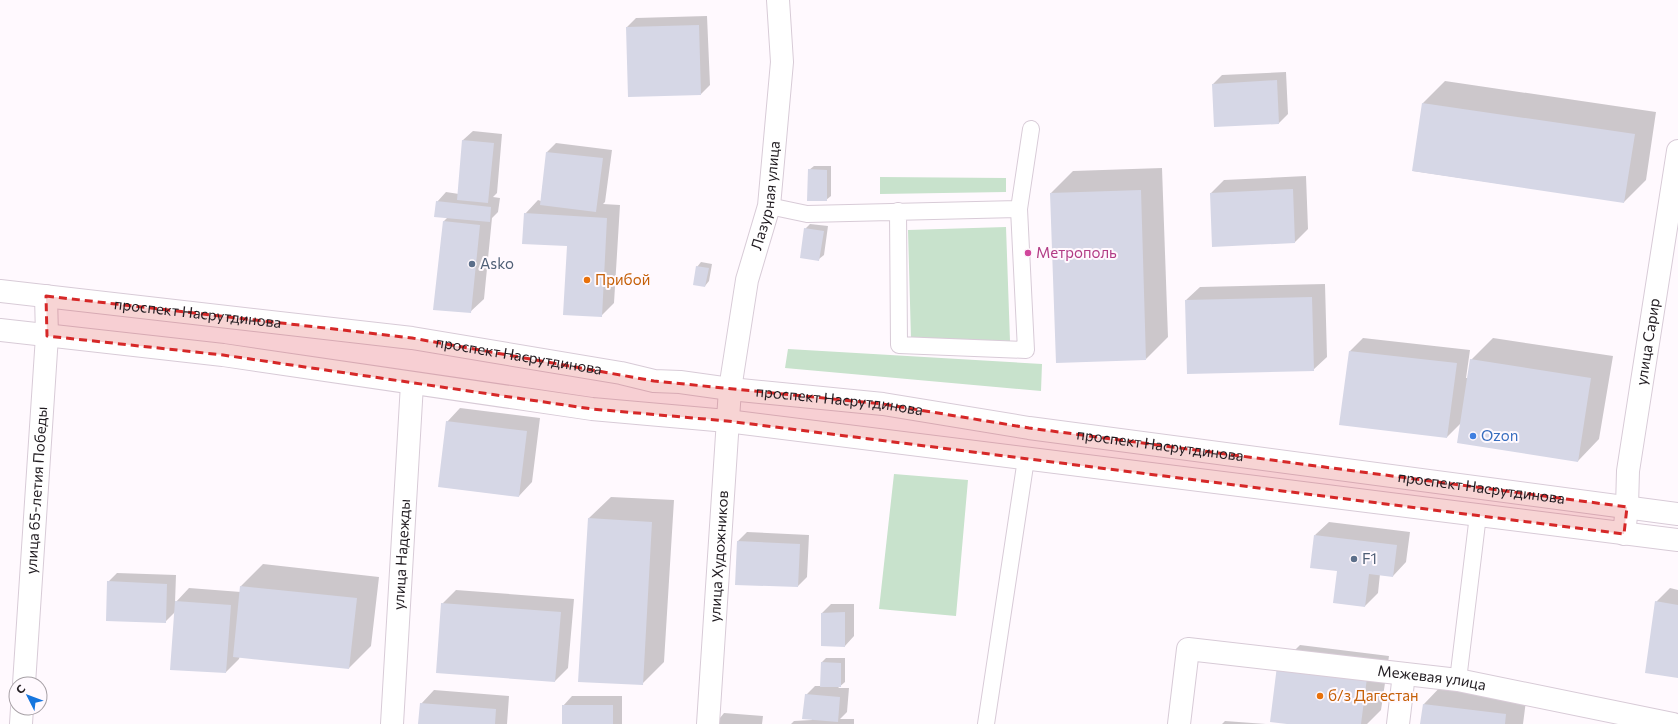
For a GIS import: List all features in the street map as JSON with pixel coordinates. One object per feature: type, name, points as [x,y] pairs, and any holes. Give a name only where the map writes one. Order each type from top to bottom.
[{"type":"main road","name":"Лазурная улица","points":[[730,390],[747,280],[769,206],[782,62],[778,0]]},
{"type":"main road","name":"улица Сарир","points":[[1624,534],[1627,507],[1628,471],[1678,151]]},
{"type":"main road","name":"проспект Насрутдинова","points":[[0,291],[412,338],[621,373],[654,381],[680,382],[730,390],[883,404],[1029,428],[1678,514]]},
{"type":"main road","name":"улица 65-летия Победы","points":[[25,676],[47,336],[46,296]]},
{"type":"main road","name":"проспект Насрутдинова","points":[[0,330],[223,355],[412,384],[592,409],[727,421],[898,441],[1026,459],[1192,478],[1678,540]]},
{"type":"main road","name":"улица Надежды","points":[[392,724],[412,384]]},
{"type":"main road","name":"улица Художников","points":[[708,724],[730,390]]},
{"type":"main road","name":"Межевая улица","points":[[1179,724],[1188,649],[1458,680],[1660,723]]},
{"type":"main road","points":[[1398,724],[1404,674]]},
{"type":"lane","points":[[898,211],[899,345],[1026,350],[1019,209],[1031,129]]},
{"type":"lane","points":[[769,206],[807,214],[1019,209]]},
{"type":"lane","points":[[986,724],[1026,459]]},
{"type":"lane","points":[[1458,680],[1478,515]]},
{"type":"highlighted area","points":[[46,296],[412,338],[654,381],[883,404],[1029,428],[1627,507],[1624,534],[727,421],[592,409],[223,355],[47,336]]},
{"type":"green space","points":[[880,177],[1006,178],[1006,192],[880,194]]},
{"type":"green space","points":[[1006,227],[1010,341],[911,339],[908,230]]},
{"type":"green space","points":[[788,349],[1042,364],[1041,391],[785,368]]},
{"type":"green space","points":[[894,474],[968,480],[956,616],[879,609]]},
{"type":"building","points":[[699,25],[701,95],[628,97],[626,27]]},
{"type":"building","points":[[1277,80],[1279,124],[1214,127],[1212,84]]},
{"type":"building","points":[[1422,103],[1635,134],[1624,203],[1412,171]]},
{"type":"building","points":[[462,140],[494,143],[488,203],[457,200]]},
{"type":"building","points":[[546,152],[603,158],[596,212],[540,205]]},
{"type":"building","points":[[808,169],[827,170],[827,201],[807,201]]},
{"type":"building","points":[[1293,189],[1295,243],[1212,247],[1210,193]]},
{"type":"building","points":[[1141,190],[1146,360],[1056,363],[1050,193]]},
{"type":"building","points":[[436,201],[491,207],[490,222],[434,217]]},
{"type":"building","points":[[524,213],[607,218],[602,317],[563,315],[567,246],[522,244]]},
{"type":"building","points":[[443,221],[480,225],[471,313],[433,310]]},
{"type":"building","points":[[804,228],[824,231],[819,261],[800,258]]},
{"type":"building","points":[[696,266],[709,268],[705,287],[693,285]]},
{"type":"building","points":[[1312,297],[1314,371],[1187,374],[1185,300]]},
{"type":"building","points":[[1349,351],[1457,363],[1447,438],[1339,425]]},
{"type":"building","points":[[1470,359],[1591,378],[1578,462],[1457,443]]},
{"type":"building","points":[[446,421],[527,431],[519,497],[438,487]]},
{"type":"building","points":[[588,518],[652,522],[643,685],[578,682]]},
{"type":"building","points":[[1314,535],[1397,545],[1393,577],[1369,574],[1365,607],[1333,603],[1337,571],[1310,568]]},
{"type":"building","points":[[737,541],[800,544],[798,587],[735,585]]},
{"type":"building","points":[[107,581],[167,584],[166,623],[106,621]]},
{"type":"building","points":[[240,586],[357,598],[349,669],[233,657]]},
{"type":"building","points":[[175,601],[231,605],[226,673],[170,670]]},
{"type":"building","points":[[1655,601],[1678,605],[1678,678],[1645,673]]},
{"type":"building","points":[[441,603],[561,612],[555,682],[436,673]]},
{"type":"building","points":[[845,612],[845,647],[821,646],[821,613]]},
{"type":"building","points":[[821,662],[841,663],[841,687],[820,687]]},
{"type":"building","points":[[1277,666],[1367,678],[1361,724],[1287,724],[1270,722]]},
{"type":"building","points":[[805,694],[840,697],[838,722],[802,719]]},
{"type":"building","points":[[420,703],[496,709],[495,724],[418,724]]},
{"type":"building","points":[[1423,704],[1506,714],[1505,724],[1420,724]]},
{"type":"building","points":[[562,705],[613,705],[613,724],[562,724]]},
{"type":"place","name":"Метрополь","points":[[1028,253]]},
{"type":"place","name":"Asko","points":[[472,264]]},
{"type":"place","name":"Прибой","points":[[587,280]]},
{"type":"place","name":"Ozon","points":[[1473,436]]},
{"type":"place","name":"F1","points":[[1354,559]]},
{"type":"place","name":"б/з Дагестан","points":[[1320,696]]}]
